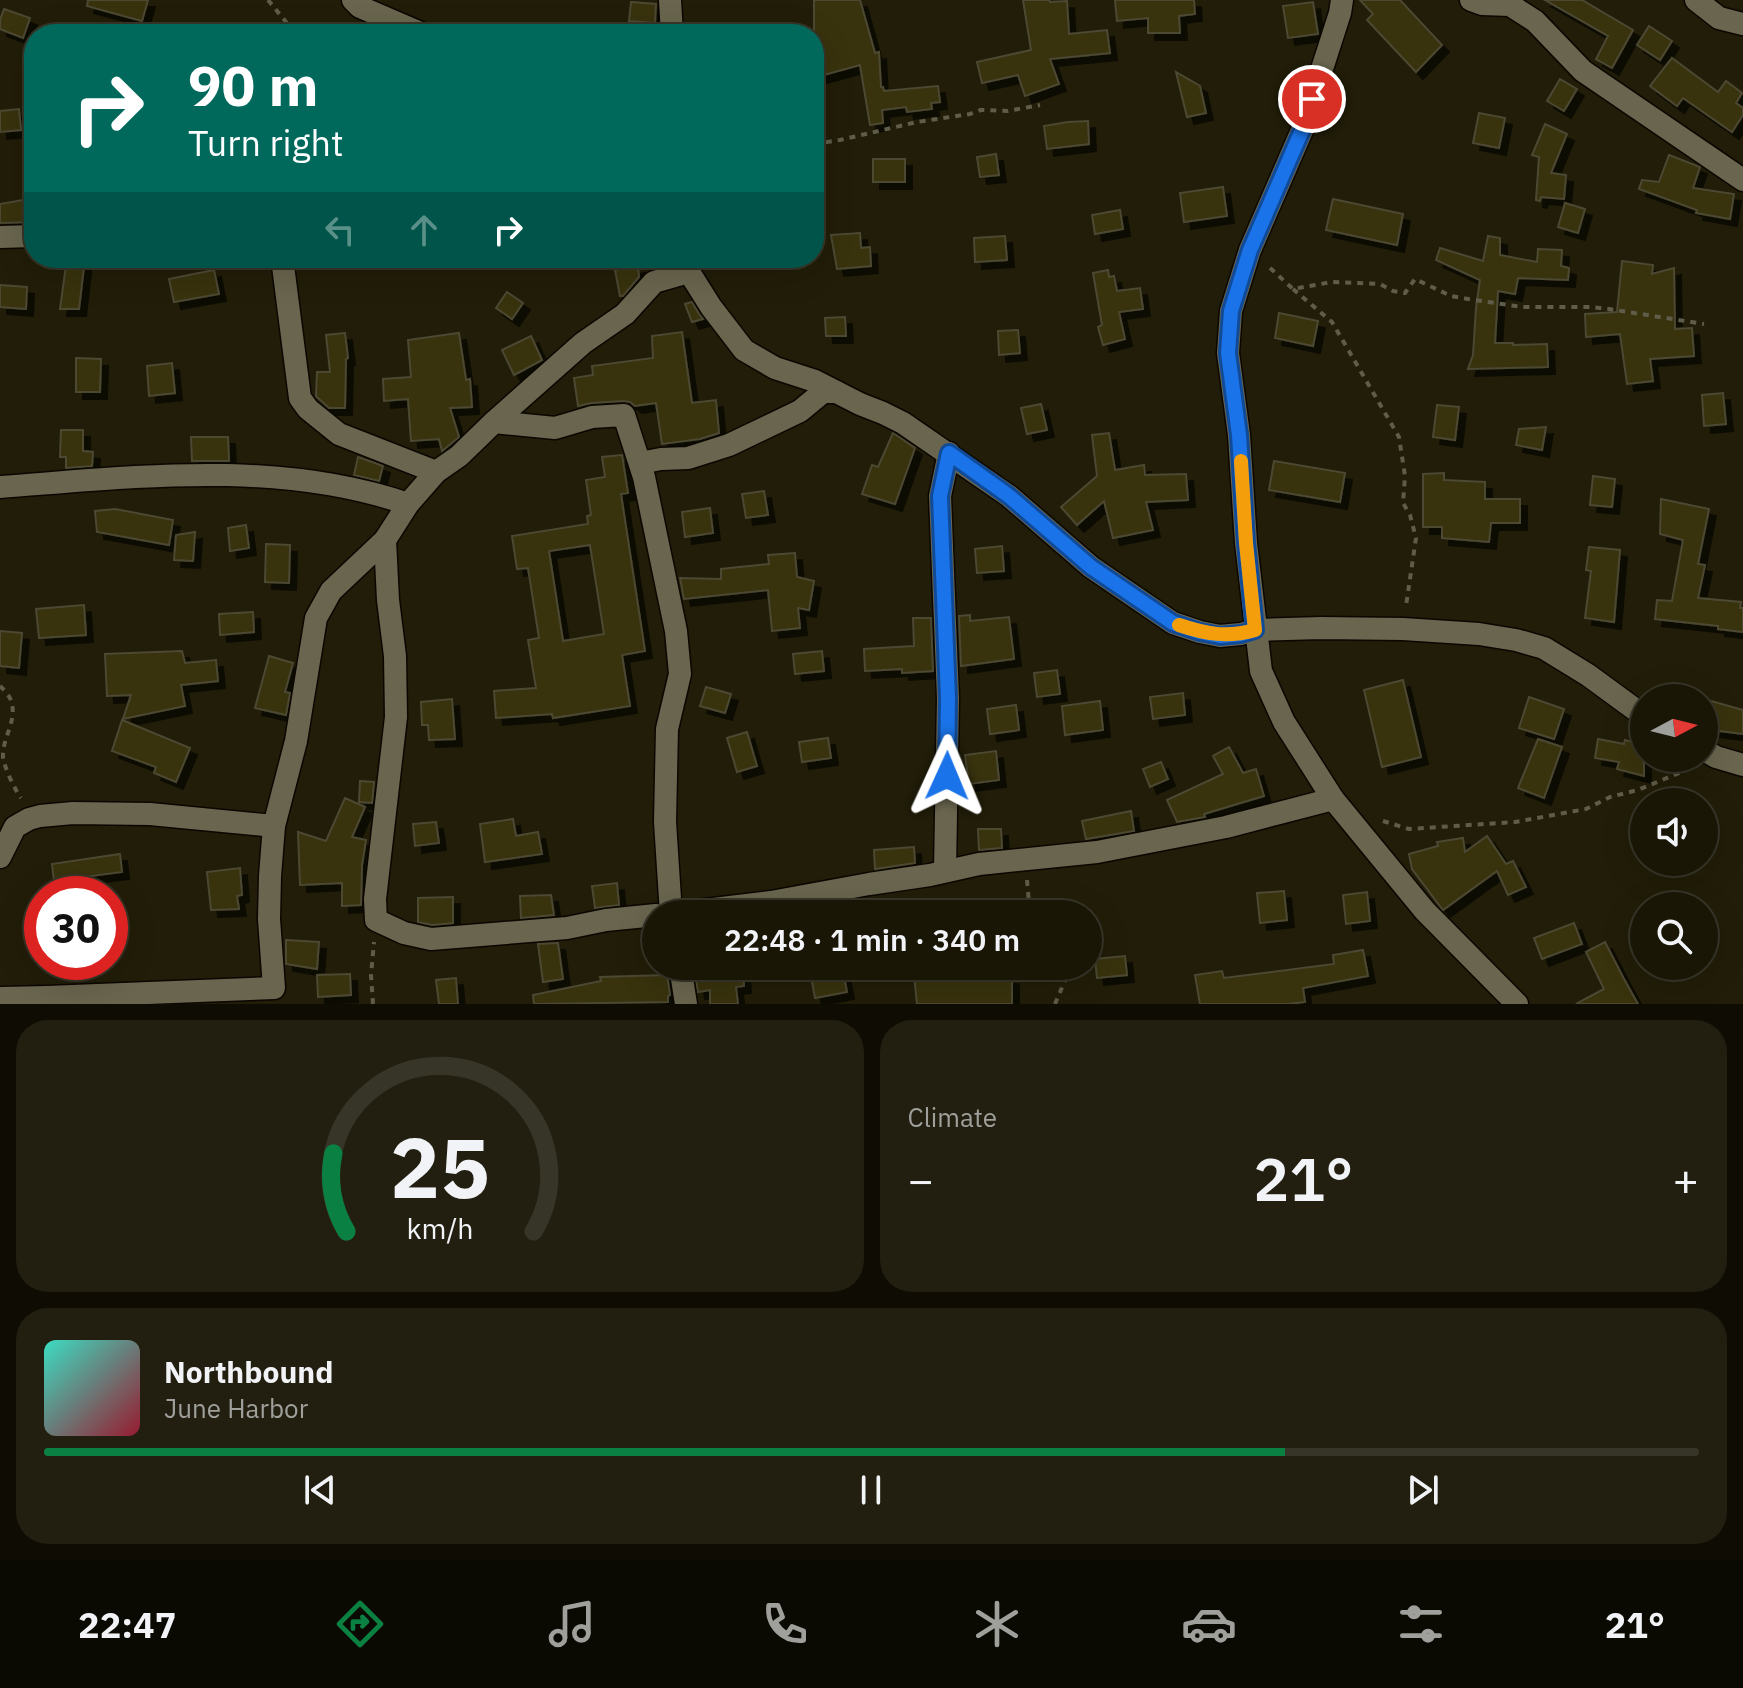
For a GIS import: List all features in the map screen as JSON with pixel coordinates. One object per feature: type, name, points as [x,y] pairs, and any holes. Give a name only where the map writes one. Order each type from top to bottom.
[{"type":"street","points":[[353,0],[360,7],[400,24]]},
{"type":"street","points":[[670,0],[671,24]]},
{"type":"street","points":[[1342,0],[1303,128],[1250,250],[1231,311],[1228,353],[1239,435],[1246,543],[1261,671],[1284,722],[1333,799],[1425,911],[1517,1004]]},
{"type":"street","points":[[1471,0],[1482,4],[1510,5],[1535,21],[1583,71],[1743,180]]},
{"type":"street","points":[[1696,0],[1719,18],[1743,24]]},
{"type":"street","points":[[0,237],[24,236]]},
{"type":"street","points":[[283,268],[300,398],[308,409],[339,434],[436,472]]},
{"type":"street","points":[[0,998],[275,996],[269,919],[274,826],[296,741],[316,618],[331,591],[385,540],[408,504],[436,472],[459,456],[583,343],[625,314],[654,282],[682,268]]},
{"type":"street","points":[[690,268],[711,307],[744,350],[775,368],[815,381],[903,423],[1009,496],[1091,567],[1173,623],[1220,636],[1255,630],[1403,629],[1516,640],[1544,648],[1630,706]]},
{"type":"street","points":[[640,463],[688,458],[729,445],[800,411],[823,392],[836,392]]},
{"type":"street","points":[[494,422],[555,428],[592,417],[624,415],[640,463],[676,631],[680,674],[667,729],[665,822],[671,900]]},
{"type":"street","points":[[945,871],[948,698],[940,496],[949,453]]},
{"type":"street","points":[[0,487],[146,476],[253,476],[339,485],[408,504]]},
{"type":"street","points":[[385,540],[395,656],[396,717],[375,899],[376,920],[404,933],[431,939],[567,928],[642,916]]},
{"type":"street","points":[[1718,757],[1743,765]]},
{"type":"street","points":[[782,900],[979,864],[1097,852],[1212,830],[1333,799]]},
{"type":"street","points":[[0,857],[15,827],[40,816],[73,813],[173,816],[274,826]]},
{"type":"street","points":[[682,980],[686,1004]]},
{"type":"path","points":[[268,0],[288,24]]},
{"type":"path","points":[[824,142],[981,110],[1008,111],[1040,105]]},
{"type":"path","points":[[1250,250],[1332,322],[1399,437],[1405,476],[1403,503],[1416,538],[1403,629]]},
{"type":"path","points":[[1293,289],[1332,282],[1380,284],[1405,293],[1415,279],[1451,296],[1468,299],[1522,307],[1591,307],[1704,324]]},
{"type":"path","points":[[0,686],[11,700],[13,715],[3,759],[17,793],[27,805],[23,820],[15,827]]},
{"type":"path","points":[[1374,818],[1409,829],[1515,822],[1586,809],[1610,797],[1638,790],[1674,772]]},
{"type":"path","points":[[1026,858],[1029,900]]},
{"type":"path","points":[[373,1004],[371,975],[376,920]]},
{"type":"path","points":[[1055,1004],[1065,980]]},
{"type":"building","points":[[88,0],[148,0],[142,21],[87,6]]},
{"type":"building","points":[[814,0],[860,0],[875,53],[879,52],[881,87],[884,91],[938,86],[940,102],[931,103],[932,109],[907,112],[906,107],[882,110],[883,123],[870,125],[860,65],[824,75],[824,24],[814,24]]},
{"type":"building","points":[[1023,0],[1067,1],[1069,34],[1107,30],[1110,53],[1050,59],[1059,84],[1025,96],[1018,75],[982,83],[977,62],[1031,50]]},
{"type":"building","points":[[1115,0],[1194,0],[1195,14],[1179,16],[1180,33],[1148,33],[1148,18],[1117,21]]},
{"type":"building","points":[[1360,0],[1400,0],[1442,45],[1416,72],[1367,20],[1373,14]]},
{"type":"building","points":[[1545,0],[1582,0],[1633,30],[1612,68],[1596,59],[1608,36]]},
{"type":"building","points":[[631,2],[656,4],[655,23],[629,21]]},
{"type":"building","points":[[1313,2],[1318,34],[1288,38],[1283,6]]},
{"type":"building","points":[[4,9],[30,18],[28,24],[24,24],[23,38],[0,29]]},
{"type":"building","points":[[1649,26],[1672,41],[1660,60],[1637,45]]},
{"type":"building","points":[[1672,58],[1718,92],[1726,81],[1742,93],[1736,103],[1743,108],[1743,115],[1732,132],[1683,98],[1677,106],[1650,86]]},
{"type":"building","points":[[1176,72],[1200,86],[1206,113],[1187,117]]},
{"type":"building","points":[[1560,79],[1577,89],[1564,111],[1547,101]]},
{"type":"building","points":[[19,109],[21,130],[0,132],[0,111]]},
{"type":"building","points":[[1479,113],[1505,118],[1499,148],[1473,143]]},
{"type":"building","points":[[1088,121],[1089,144],[1047,149],[1044,126]]},
{"type":"building","points":[[1545,124],[1567,134],[1551,173],[1566,175],[1564,199],[1541,197],[1540,201],[1536,200],[1539,157],[1532,155]]},
{"type":"building","points":[[996,154],[999,175],[980,177],[977,157]]},
{"type":"building","points":[[1669,155],[1700,167],[1693,188],[1734,194],[1730,219],[1696,213],[1697,210],[1639,189],[1642,180],[1659,182]]},
{"type":"building","points":[[873,159],[905,159],[905,182],[873,182]]},
{"type":"building","points":[[1223,187],[1227,216],[1184,222],[1180,193]]},
{"type":"building","points":[[1333,199],[1403,214],[1397,245],[1326,230]]},
{"type":"building","points":[[24,200],[24,222],[0,223],[0,204]]},
{"type":"building","points":[[1565,203],[1585,209],[1578,233],[1558,227]]},
{"type":"building","points":[[1120,210],[1123,229],[1095,234],[1092,215]]},
{"type":"building","points":[[860,233],[861,248],[870,247],[871,266],[837,269],[831,235]]},
{"type":"building","points":[[1005,236],[1007,260],[975,262],[974,238]]},
{"type":"building","points":[[1488,236],[1500,238],[1500,255],[1537,262],[1538,249],[1562,250],[1561,266],[1569,268],[1568,280],[1518,278],[1515,294],[1498,291],[1495,343],[1547,344],[1548,367],[1468,369],[1473,355],[1480,280],[1436,260],[1440,248],[1483,261]]},
{"type":"building","points":[[1622,261],[1653,265],[1652,274],[1674,268],[1675,329],[1692,328],[1694,356],[1650,359],[1653,381],[1627,384],[1620,334],[1586,337],[1585,314],[1617,312]]},
{"type":"building","points":[[66,268],[84,268],[79,309],[60,309]]},
{"type":"building","points":[[638,268],[639,277],[623,296],[620,296],[615,270]]},
{"type":"building","points":[[214,270],[219,294],[174,302],[169,279]]},
{"type":"building","points":[[1108,270],[1109,277],[1114,276],[1117,291],[1140,288],[1143,309],[1119,312],[1125,339],[1103,345],[1098,327],[1102,325],[1093,273]]},
{"type":"building","points":[[0,285],[27,287],[26,309],[0,307]]},
{"type":"building","points":[[507,292],[523,303],[512,319],[496,308]]},
{"type":"building","points":[[692,302],[703,319],[692,322],[685,304]]},
{"type":"building","points":[[1279,313],[1318,321],[1313,346],[1275,338]]},
{"type":"building","points":[[845,317],[846,336],[826,336],[825,318]]},
{"type":"building","points":[[1018,330],[1020,353],[999,355],[998,331]]},
{"type":"building","points":[[682,332],[692,403],[716,400],[719,433],[662,444],[656,403],[635,406],[623,401],[578,406],[574,378],[593,375],[592,366],[653,358],[652,336]]},
{"type":"building","points":[[345,333],[348,358],[345,408],[329,408],[316,396],[317,372],[330,372],[326,335]]},
{"type":"building","points":[[459,333],[466,380],[470,379],[472,407],[450,408],[459,437],[442,451],[439,439],[411,441],[408,399],[384,401],[383,379],[411,377],[408,340]]},
{"type":"building","points":[[531,336],[542,360],[514,375],[502,350]]},
{"type":"building","points":[[76,358],[101,359],[100,392],[76,392]]},
{"type":"building","points":[[172,363],[175,393],[149,396],[147,366]]},
{"type":"building","points":[[1723,393],[1726,424],[1704,426],[1702,395]]},
{"type":"building","points":[[1041,404],[1047,430],[1027,434],[1021,408]]},
{"type":"building","points":[[1437,405],[1459,407],[1455,440],[1433,437]]},
{"type":"building","points":[[1546,427],[1542,450],[1516,445],[1519,429]]},
{"type":"building","points":[[61,430],[83,430],[83,451],[93,452],[92,466],[66,468],[66,457],[60,457]]},
{"type":"building","points":[[893,433],[915,448],[895,504],[862,494],[872,465],[878,467]]},
{"type":"building","points":[[1109,433],[1115,470],[1144,465],[1145,475],[1186,474],[1188,500],[1146,502],[1153,530],[1113,538],[1104,501],[1077,525],[1061,507],[1097,476],[1092,435]]},
{"type":"building","points":[[191,437],[228,437],[229,461],[192,461]]},
{"type":"building","points":[[622,455],[628,493],[621,494],[645,651],[622,655],[630,706],[553,718],[552,714],[496,718],[494,691],[536,688],[528,640],[539,638],[528,568],[517,569],[512,536],[588,524],[587,516],[591,515],[586,480],[605,477],[602,457]],"holes":[[[590,545],[604,634],[563,641],[549,551]]]},
{"type":"building","points":[[358,457],[383,466],[379,481],[354,475]]},
{"type":"building","points":[[1274,461],[1345,473],[1340,502],[1269,490]]},
{"type":"building","points":[[1444,473],[1444,480],[1485,482],[1485,499],[1520,499],[1520,523],[1491,523],[1489,542],[1442,538],[1442,527],[1423,527],[1423,474]]},
{"type":"building","points":[[1593,476],[1615,479],[1612,507],[1590,505]]},
{"type":"building","points":[[764,491],[768,515],[746,518],[742,494]]},
{"type":"building","points":[[1661,499],[1709,509],[1698,564],[1705,565],[1698,598],[1741,602],[1743,632],[1655,619],[1657,600],[1672,601],[1683,540],[1660,534]]},
{"type":"building","points":[[710,508],[713,533],[685,537],[682,512]]},
{"type":"building","points":[[115,509],[173,520],[169,545],[97,532],[95,511]]},
{"type":"building","points":[[246,525],[249,548],[230,551],[228,528]]},
{"type":"building","points":[[195,532],[193,561],[174,560],[176,535]]},
{"type":"building","points":[[266,544],[290,545],[289,583],[265,582]]},
{"type":"building","points":[[1002,546],[1004,571],[977,573],[975,549]]},
{"type":"building","points":[[1589,547],[1620,550],[1614,622],[1585,618],[1591,571],[1586,570]]},
{"type":"building","points":[[795,553],[797,577],[814,581],[809,610],[798,608],[800,628],[772,631],[768,590],[684,599],[680,578],[721,579],[721,569],[769,564],[768,555]]},
{"type":"building","points":[[84,605],[86,635],[39,638],[36,609]]},
{"type":"building","points":[[253,612],[254,632],[220,635],[219,614]]},
{"type":"building","points":[[970,615],[970,621],[1009,617],[1014,659],[961,666],[959,616]]},
{"type":"building","points":[[913,618],[931,618],[933,671],[865,671],[864,649],[914,646]]},
{"type":"building","points":[[0,631],[22,633],[19,668],[0,666]]},
{"type":"building","points":[[182,651],[185,663],[216,660],[218,681],[181,685],[185,706],[123,719],[131,695],[107,696],[105,654]]},
{"type":"building","points":[[822,651],[824,671],[795,674],[793,654]]},
{"type":"building","points":[[269,656],[293,663],[285,692],[290,693],[286,715],[255,708]]},
{"type":"building","points":[[1057,670],[1060,694],[1037,697],[1034,673]]},
{"type":"building","points":[[1403,680],[1421,757],[1382,767],[1364,690]]},
{"type":"building","points":[[706,687],[731,694],[725,713],[700,706]]},
{"type":"building","points":[[1183,693],[1185,715],[1153,719],[1150,697]]},
{"type":"building","points":[[1529,697],[1564,709],[1554,739],[1519,728]]},
{"type":"building","points":[[452,699],[455,739],[429,740],[428,725],[422,725],[421,702]]},
{"type":"building","points":[[1100,701],[1103,730],[1065,735],[1062,706]]},
{"type":"building","points":[[1718,703],[1743,710],[1743,734],[1718,731]]},
{"type":"building","points":[[1016,705],[1019,730],[990,734],[987,709]]},
{"type":"building","points":[[122,720],[190,748],[176,782],[154,773],[156,767],[112,751]]},
{"type":"building","points":[[747,732],[757,766],[737,772],[727,738]]},
{"type":"building","points":[[828,738],[831,758],[802,762],[799,742]]},
{"type":"building","points":[[1538,739],[1562,747],[1544,798],[1518,788]]},
{"type":"building","points":[[1598,739],[1624,744],[1625,740],[1630,741],[1630,772],[1644,772],[1644,776],[1617,769],[1619,762],[1595,758]]},
{"type":"building","points":[[1229,747],[1243,773],[1256,769],[1264,796],[1204,814],[1205,817],[1177,822],[1167,800],[1223,774],[1213,756]]},
{"type":"building","points":[[996,751],[999,780],[969,784],[965,755]]},
{"type":"building","points":[[1161,762],[1168,779],[1150,787],[1143,769]]},
{"type":"building","points":[[360,781],[374,782],[372,803],[359,802]]},
{"type":"building","points":[[345,798],[365,807],[352,837],[366,840],[361,905],[342,906],[342,883],[300,885],[298,832],[326,841]]},
{"type":"building","points":[[1131,811],[1134,831],[1086,839],[1082,821]]},
{"type":"building","points":[[513,819],[516,836],[538,832],[542,854],[485,862],[480,824]]},
{"type":"building","points":[[436,822],[439,843],[415,846],[413,824]]},
{"type":"building","points":[[978,829],[1001,829],[1002,848],[979,850]]},
{"type":"building","points":[[1487,836],[1506,864],[1513,861],[1526,887],[1508,895],[1497,871],[1443,910],[1412,869],[1409,854],[1438,846],[1437,842],[1463,838],[1465,852]]},
{"type":"building","points":[[914,847],[915,863],[875,869],[874,850]]},
{"type":"building","points":[[120,854],[122,872],[53,876],[52,864]]},
{"type":"building","points":[[240,868],[242,895],[237,896],[239,909],[211,910],[207,872]]},
{"type":"building","points":[[617,883],[619,905],[595,908],[592,886]]},
{"type":"building","points":[[1284,891],[1287,920],[1260,923],[1257,893]]},
{"type":"building","points":[[1367,892],[1370,921],[1346,924],[1343,895]]},
{"type":"building","points":[[551,895],[554,915],[521,918],[520,896]]},
{"type":"building","points":[[453,897],[453,923],[432,925],[418,922],[418,898]]},
{"type":"building","points":[[1574,923],[1582,944],[1542,959],[1534,938]]},
{"type":"building","points":[[286,940],[319,942],[317,969],[286,964]]},
{"type":"building","points":[[1605,942],[1638,1004],[1576,1004],[1604,989],[1586,952]]},
{"type":"building","points":[[558,943],[563,979],[543,982],[538,944]]},
{"type":"building","points":[[1363,950],[1368,976],[1303,988],[1305,1002],[1200,1004],[1195,975],[1222,971],[1224,978],[1334,964],[1333,955]]},
{"type":"building","points":[[1125,956],[1127,975],[1102,978],[1102,958]]},
{"type":"building","points":[[350,974],[351,995],[318,997],[317,975]]},
{"type":"building","points":[[642,976],[642,980],[668,980],[668,1002],[534,1004],[533,995],[601,981],[600,977]]},
{"type":"building","points":[[456,978],[458,1004],[439,1004],[436,980]]},
{"type":"building","points":[[696,980],[744,980],[744,986],[736,987],[738,1004],[710,1004],[710,990],[698,992]]},
{"type":"building","points":[[812,980],[845,980],[847,992],[815,998]]},
{"type":"building","points":[[914,980],[1012,980],[1012,1004],[917,1004]]},
{"type":"slow traffic","points":[[1179,625],[1220,636],[1255,630],[1241,461]]},
{"type":"route","points":[[947,776],[948,698],[940,496],[949,453],[1009,496],[1091,567],[1173,623],[1220,636],[1255,630],[1239,435],[1228,353],[1231,311],[1250,250],[1303,128],[1312,99]]}]
